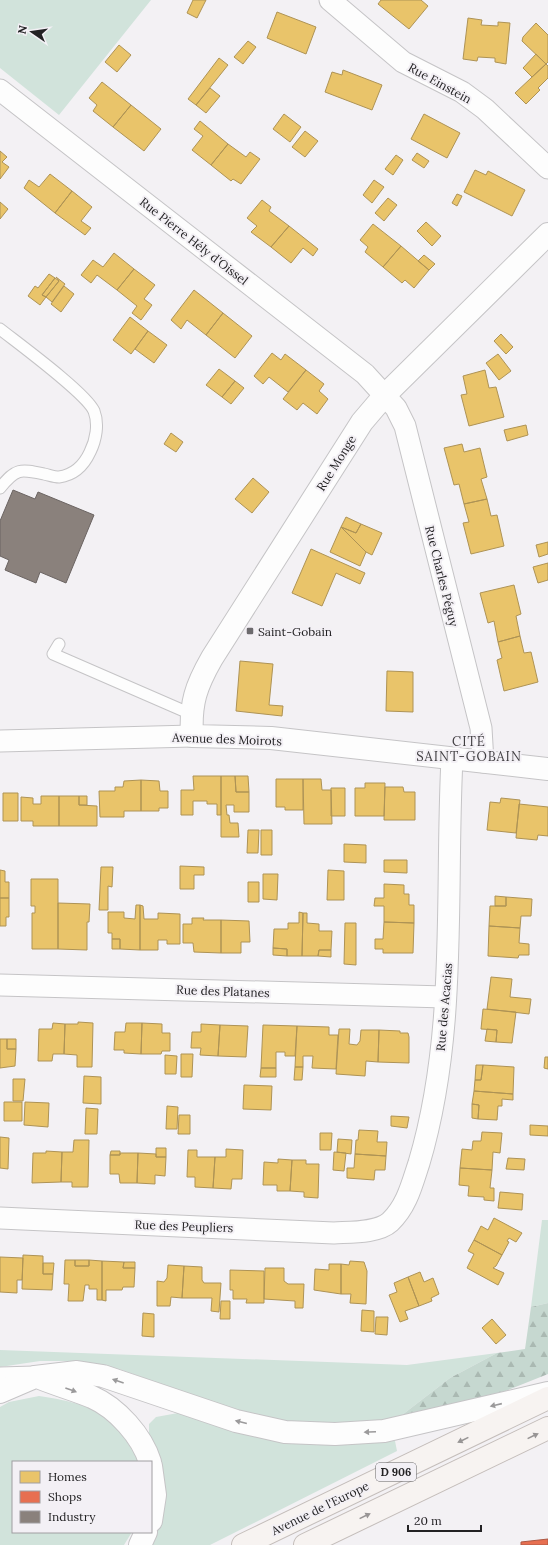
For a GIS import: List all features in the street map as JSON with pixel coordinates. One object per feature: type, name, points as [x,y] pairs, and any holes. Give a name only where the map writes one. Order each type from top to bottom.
[{"type":"main road","name":"Avenue de l'Europe","points":[[243,1545],[548,1398]]},
{"type":"main road","name":"D 906","points":[[305,1545],[548,1428]]},
{"type":"street","name":"Rue Einstein","points":[[330,0],[403,62],[462,92],[485,109],[548,168]]},
{"type":"street","name":"Rue Pierre Hély d'Oissel","points":[[0,90],[365,374],[385,395]]},
{"type":"street","name":"Rue Monge","points":[[192,736],[191,714],[201,678],[212,658],[362,422],[385,395],[548,234]]},
{"type":"street","name":"Rue Charles Péguy","points":[[385,395],[396,408],[405,426],[481,728],[483,762]]},
{"type":"street","name":"Avenue des Moirots","points":[[0,741],[192,736],[271,738],[452,759],[548,768]]},
{"type":"street","name":"Rue des Acacias","points":[[369,1230],[389,1223],[402,1210],[411,1188],[426,1140],[433,1102],[449,965],[452,759]]},
{"type":"street","name":"Rue des Platanes","points":[[0,985],[446,997]]},
{"type":"street","name":"Rue des Peupliers","points":[[0,1218],[334,1232],[369,1230]]},
{"type":"street","points":[[0,1378],[35,1377],[77,1372],[103,1376],[236,1421],[285,1432],[328,1434],[384,1432],[548,1393]]},
{"type":"street","points":[[0,1392],[35,1377],[93,1398],[113,1411],[136,1435],[145,1448],[150,1461]]},
{"type":"street","points":[[152,1473],[155,1495],[152,1514]]},
{"type":"street","points":[[322,1545],[337,1530]]},
{"type":"street","points":[[140,1545],[146,1533]]},
{"type":"lane","points":[[0,329],[81,395],[94,410],[97,423],[95,443],[86,461],[72,474],[57,477],[29,471],[17,471],[8,478],[0,488]]},
{"type":"lane","points":[[59,644],[53,654],[191,714]]},
{"type":"shaded area","points":[[0,0],[151,0],[59,115],[0,68]]},
{"type":"shaded area","points":[[542,1220],[548,1220],[548,1303],[531,1307]]},
{"type":"shaded area","points":[[0,1350],[407,1365],[497,1353],[450,1378],[393,1422],[298,1425],[232,1409],[119,1369],[70,1361],[40,1361],[0,1367]]},
{"type":"shaded area","points":[[39,1396],[87,1407],[110,1421],[120,1432],[138,1461],[12,1461],[12,1533],[131,1533],[124,1545],[0,1545],[0,1407],[9,1402]]},
{"type":"shaded area","points":[[178,1413],[208,1421],[335,1445],[395,1441],[397,1451],[210,1545],[147,1545],[158,1529],[149,1436],[149,1424],[156,1417]]},
{"type":"green space","points":[[548,1303],[548,1374],[483,1400],[393,1422],[450,1378],[497,1353],[525,1349],[531,1307]]},
{"type":"building: Homes","points":[[193,0],[206,0],[197,18],[187,13]]},
{"type":"building: Homes","points":[[381,0],[421,0],[428,6],[409,29],[378,4]]},
{"type":"building: Homes","points":[[277,12],[316,27],[306,54],[267,38]]},
{"type":"building: Homes","points":[[468,18],[482,20],[481,25],[498,26],[498,22],[510,23],[506,64],[495,62],[495,58],[478,57],[477,61],[463,59]]},
{"type":"building: Homes","points":[[536,23],[548,35],[548,62],[546,64],[522,41],[523,37]]},
{"type":"building: Homes","points":[[248,41],[256,47],[243,64],[234,57]]},
{"type":"building: Homes","points":[[119,45],[131,55],[117,72],[105,62]]},
{"type":"building: Homes","points":[[536,54],[546,64],[532,77],[523,68]]},
{"type":"building: Homes","points":[[219,58],[228,65],[196,105],[188,99]]},
{"type":"building: Homes","points":[[546,64],[548,66],[548,78],[538,88],[540,90],[526,104],[515,93]]},
{"type":"building: Homes","points":[[343,70],[382,85],[372,110],[325,92],[332,72],[342,75]]},
{"type":"building: Homes","points":[[102,82],[131,105],[113,127],[93,111],[97,105],[89,98]]},
{"type":"building: Homes","points":[[210,88],[220,96],[206,113],[196,105]]},
{"type":"building: Homes","points":[[131,105],[161,129],[144,151],[113,127]]},
{"type":"building: Homes","points":[[284,114],[301,127],[290,142],[273,129]]},
{"type":"building: Homes","points":[[424,114],[460,133],[447,158],[411,139]]},
{"type":"building: Homes","points":[[200,121],[228,144],[211,165],[192,150],[203,136],[194,129]]},
{"type":"building: Homes","points":[[305,131],[318,141],[305,157],[292,147]]},
{"type":"building: Homes","points":[[228,144],[246,157],[250,152],[260,159],[241,184],[233,179],[231,181],[211,165]]},
{"type":"building: Homes","points":[[0,151],[7,157],[2,162],[9,167],[0,179]]},
{"type":"building: Homes","points":[[417,153],[429,161],[424,168],[412,160]]},
{"type":"building: Homes","points":[[396,155],[403,160],[393,175],[385,169]]},
{"type":"building: Homes","points":[[475,170],[486,175],[488,171],[525,190],[512,216],[464,192]]},
{"type":"building: Homes","points":[[50,174],[72,191],[55,213],[24,188],[29,180],[39,187]]},
{"type":"building: Homes","points":[[374,180],[384,187],[372,203],[363,195]]},
{"type":"building: Homes","points":[[72,191],[92,207],[81,221],[91,228],[85,235],[55,213]]},
{"type":"building: Homes","points":[[457,194],[462,196],[457,206],[452,203]]},
{"type":"building: Homes","points":[[388,198],[397,205],[384,221],[375,213]]},
{"type":"building: Homes","points":[[262,200],[271,207],[269,211],[289,226],[271,247],[251,232],[257,226],[247,218]]},
{"type":"building: Homes","points":[[0,202],[8,209],[0,219]]},
{"type":"building: Homes","points":[[426,222],[441,236],[432,246],[417,231]]},
{"type":"building: Homes","points":[[373,224],[401,246],[383,267],[365,252],[368,247],[360,240]]},
{"type":"building: Homes","points":[[289,226],[318,249],[313,256],[303,248],[291,263],[271,247]]},
{"type":"building: Homes","points":[[401,246],[429,270],[414,288],[405,280],[402,283],[383,267]]},
{"type":"building: Homes","points":[[114,253],[134,269],[117,290],[97,275],[91,283],[81,275],[93,260],[103,267]]},
{"type":"building: Homes","points":[[424,255],[435,264],[429,270],[418,261]]},
{"type":"building: Homes","points":[[134,269],[155,285],[144,299],[152,305],[141,320],[132,313],[137,306],[117,290]]},
{"type":"building: Homes","points":[[49,274],[55,278],[42,295],[46,297],[40,305],[28,296],[35,286],[38,288]]},
{"type":"building: Homes","points":[[56,277],[65,284],[52,302],[46,297],[59,281]]},
{"type":"building: Homes","points":[[55,278],[59,281],[46,297],[42,295]]},
{"type":"building: Homes","points":[[64,286],[74,294],[61,312],[51,304]]},
{"type":"building: Homes","points":[[194,290],[223,313],[206,335],[187,320],[181,329],[171,320]]},
{"type":"building: Homes","points":[[223,313],[252,336],[235,358],[206,335]]},
{"type":"building: Homes","points":[[130,317],[148,331],[131,354],[113,340]]},
{"type":"building: Homes","points":[[148,331],[167,345],[154,363],[135,349]]},
{"type":"building: Homes","points":[[501,334],[513,347],[506,354],[494,341]]},
{"type":"building: Homes","points":[[272,353],[281,360],[285,354],[306,370],[288,392],[269,377],[263,384],[254,376]]},
{"type":"building: Homes","points":[[498,354],[511,371],[499,380],[486,363]]},
{"type":"building: Homes","points":[[219,369],[235,381],[222,397],[206,385]]},
{"type":"building: Homes","points":[[306,370],[324,384],[319,391],[328,399],[317,414],[303,403],[297,410],[283,399]]},
{"type":"building: Homes","points":[[485,370],[489,388],[496,387],[504,417],[469,426],[461,395],[467,394],[463,376]]},
{"type":"building: Homes","points":[[235,381],[244,388],[231,404],[222,397]]},
{"type":"building: Homes","points":[[526,425],[528,435],[507,441],[504,430]]},
{"type":"building: Homes","points":[[171,433],[183,442],[176,452],[164,444]]},
{"type":"building: Homes","points":[[462,444],[464,452],[480,448],[487,477],[481,479],[487,499],[464,504],[459,484],[454,485],[444,448]]},
{"type":"building: Homes","points":[[253,478],[269,492],[252,513],[235,499]]},
{"type":"building: Homes","points":[[487,499],[491,516],[497,515],[504,546],[471,554],[463,523],[469,522],[464,504]]},
{"type":"building: Homes","points":[[346,517],[361,524],[356,533],[341,527]]},
{"type":"building: Homes","points":[[361,524],[382,533],[372,555],[366,552],[341,527],[356,533]]},
{"type":"building: Homes","points":[[341,527],[366,552],[360,566],[330,552]]},
{"type":"building: Homes","points":[[548,542],[548,554],[539,557],[536,545]]},
{"type":"building: Homes","points":[[311,549],[365,573],[360,584],[336,573],[322,606],[292,593]]},
{"type":"building: Homes","points":[[548,563],[548,580],[538,583],[533,567]]},
{"type":"building: Homes","points":[[514,585],[521,614],[516,616],[520,636],[498,642],[494,621],[488,623],[480,593]]},
{"type":"building: Homes","points":[[520,636],[524,653],[531,652],[538,682],[504,691],[497,660],[502,658],[498,642]]},
{"type":"building: Homes","points":[[240,661],[273,664],[269,705],[283,706],[282,716],[236,711]]},
{"type":"building: Homes","points":[[387,671],[413,672],[413,712],[386,711]]},
{"type":"building: Homes","points":[[193,776],[221,776],[221,815],[217,815],[217,804],[207,804],[207,801],[193,801],[193,815],[181,815],[181,790],[194,790]]},
{"type":"building: Homes","points":[[221,776],[235,776],[236,792],[249,792],[249,812],[234,812],[234,805],[226,805],[230,823],[238,823],[239,837],[221,837]]},
{"type":"building: Homes","points":[[235,776],[248,776],[249,792],[236,792]]},
{"type":"building: Homes","points":[[276,779],[303,779],[303,810],[285,810],[285,807],[276,807]]},
{"type":"building: Homes","points":[[303,779],[321,779],[322,790],[331,790],[332,824],[304,824]]},
{"type":"building: Homes","points":[[141,780],[141,811],[124,811],[124,817],[100,817],[99,791],[115,791],[115,787],[123,787],[124,781]]},
{"type":"building: Homes","points":[[141,780],[159,781],[160,791],[168,791],[168,808],[159,808],[159,811],[141,811]]},
{"type":"building: Homes","points":[[365,783],[385,783],[384,816],[355,816],[355,788],[365,788]]},
{"type":"building: Homes","points":[[385,787],[403,787],[404,792],[415,792],[415,820],[384,820]]},
{"type":"building: Homes","points":[[331,788],[345,788],[345,816],[331,816]]},
{"type":"building: Homes","points":[[3,793],[18,793],[18,821],[3,821]]},
{"type":"building: Homes","points":[[41,796],[59,796],[59,826],[33,826],[33,821],[21,821],[21,797],[33,798],[33,804],[41,804]]},
{"type":"building: Homes","points":[[59,796],[79,796],[79,805],[97,806],[97,826],[59,826]]},
{"type":"building: Homes","points":[[79,796],[87,796],[87,805],[79,805]]},
{"type":"building: Homes","points":[[501,798],[520,800],[516,833],[487,830],[490,802],[500,803]]},
{"type":"building: Homes","points":[[519,804],[548,807],[548,836],[538,835],[537,840],[516,838]]},
{"type":"building: Homes","points":[[248,830],[259,830],[258,853],[247,853]]},
{"type":"building: Homes","points":[[261,830],[272,830],[272,855],[261,855]]},
{"type":"building: Homes","points":[[344,844],[366,845],[366,863],[344,862]]},
{"type":"building: Homes","points":[[384,860],[407,860],[407,873],[384,872]]},
{"type":"building: Homes","points":[[180,866],[204,867],[204,875],[194,875],[194,889],[180,889]]},
{"type":"building: Homes","points":[[101,867],[113,867],[112,887],[108,886],[108,910],[99,910]]},
{"type":"building: Homes","points":[[0,870],[5,871],[5,882],[9,882],[9,898],[0,898]]},
{"type":"building: Homes","points":[[328,870],[344,871],[344,900],[327,900]]},
{"type":"building: Homes","points":[[263,874],[278,874],[277,900],[263,899]]},
{"type":"building: Homes","points":[[31,879],[58,879],[58,949],[32,949],[32,913],[35,913],[35,906],[31,906]]},
{"type":"building: Homes","points":[[248,882],[259,882],[259,902],[248,902]]},
{"type":"building: Homes","points":[[384,884],[404,885],[404,894],[409,894],[409,905],[414,905],[414,923],[384,922],[384,906],[374,906],[375,898],[384,898]]},
{"type":"building: Homes","points":[[495,896],[506,897],[506,906],[495,906]]},
{"type":"building: Homes","points":[[506,897],[532,899],[531,916],[521,916],[520,928],[489,926],[490,906],[506,906]]},
{"type":"building: Homes","points":[[0,898],[9,898],[9,917],[6,917],[6,926],[0,926]]},
{"type":"building: Homes","points":[[58,903],[90,904],[89,922],[87,922],[87,950],[58,949]]},
{"type":"building: Homes","points":[[136,905],[140,905],[140,950],[120,949],[120,939],[112,939],[112,933],[108,933],[108,912],[124,912],[124,918],[135,919]]},
{"type":"building: Homes","points":[[140,905],[143,906],[144,919],[158,919],[158,913],[180,914],[180,944],[167,944],[167,940],[158,940],[158,950],[140,950]]},
{"type":"building: Homes","points":[[299,912],[303,913],[302,956],[287,956],[287,949],[273,948],[274,929],[288,929],[288,923],[299,923]]},
{"type":"building: Homes","points":[[303,913],[307,913],[307,923],[319,924],[319,931],[332,931],[331,950],[319,950],[318,956],[302,956]]},
{"type":"building: Homes","points":[[192,918],[204,918],[203,920],[221,920],[221,953],[194,952],[193,943],[183,943],[183,924],[192,924]]},
{"type":"building: Homes","points":[[221,920],[249,921],[250,942],[241,942],[241,953],[221,953]]},
{"type":"building: Homes","points":[[384,922],[414,923],[413,953],[383,953],[383,949],[375,949],[375,939],[383,939]]},
{"type":"building: Homes","points":[[345,923],[356,923],[356,965],[344,964]]},
{"type":"building: Homes","points":[[489,926],[520,928],[519,943],[529,944],[529,955],[519,955],[518,958],[488,956]]},
{"type":"building: Homes","points":[[112,939],[120,939],[120,949],[112,949]]},
{"type":"building: Homes","points":[[273,948],[287,949],[287,956],[273,955]]},
{"type":"building: Homes","points":[[319,950],[331,950],[331,957],[318,956]]},
{"type":"building: Homes","points":[[491,977],[512,979],[510,997],[531,999],[529,1014],[487,1009]]},
{"type":"building: Homes","points":[[483,1009],[516,1012],[512,1043],[496,1042],[497,1030],[481,1029]]},
{"type":"building: Homes","points":[[78,1022],[93,1023],[92,1067],[77,1067],[77,1055],[64,1054],[65,1024],[78,1024]]},
{"type":"building: Homes","points":[[53,1023],[65,1024],[64,1054],[53,1054],[52,1061],[38,1061],[39,1029],[52,1029]]},
{"type":"building: Homes","points":[[126,1023],[142,1023],[141,1054],[124,1053],[124,1050],[114,1050],[115,1032],[125,1032]]},
{"type":"building: Homes","points":[[142,1023],[162,1024],[162,1033],[170,1033],[170,1051],[162,1051],[161,1054],[141,1054]]},
{"type":"building: Homes","points":[[201,1024],[220,1025],[218,1056],[200,1055],[201,1048],[191,1048],[192,1032],[201,1032]]},
{"type":"building: Homes","points":[[220,1025],[248,1026],[246,1057],[218,1056]]},
{"type":"building: Homes","points":[[263,1025],[297,1026],[295,1056],[285,1056],[285,1052],[276,1052],[276,1068],[261,1068]]},
{"type":"building: Homes","points":[[297,1026],[329,1027],[329,1035],[338,1035],[336,1069],[312,1068],[313,1056],[303,1056],[303,1067],[295,1067]]},
{"type":"building: Homes","points":[[339,1029],[350,1029],[349,1044],[357,1045],[360,1041],[361,1030],[379,1030],[378,1062],[366,1061],[365,1076],[336,1074]]},
{"type":"building: Homes","points":[[487,1029],[497,1030],[496,1042],[485,1041]]},
{"type":"building: Homes","points":[[379,1030],[408,1033],[409,1063],[378,1062]]},
{"type":"building: Homes","points":[[0,1039],[7,1039],[7,1049],[16,1049],[15,1066],[0,1068]]},
{"type":"building: Homes","points":[[7,1039],[16,1039],[16,1049],[7,1049]]},
{"type":"building: Homes","points":[[181,1054],[193,1054],[192,1077],[181,1077]]},
{"type":"building: Homes","points":[[165,1055],[177,1056],[176,1074],[165,1074]]},
{"type":"building: Homes","points":[[545,1057],[548,1057],[548,1069],[544,1068]]},
{"type":"building: Homes","points":[[476,1065],[483,1065],[481,1080],[475,1080]]},
{"type":"building: Homes","points":[[483,1065],[514,1067],[513,1094],[474,1091],[475,1080],[481,1080]]},
{"type":"building: Homes","points":[[295,1067],[303,1067],[302,1080],[294,1080]]},
{"type":"building: Homes","points":[[261,1068],[276,1068],[276,1077],[260,1077]]},
{"type":"building: Homes","points":[[84,1076],[101,1077],[101,1104],[83,1103]]},
{"type":"building: Homes","points":[[13,1079],[25,1079],[23,1101],[13,1101]]},
{"type":"building: Homes","points":[[244,1085],[272,1086],[271,1110],[243,1109]]},
{"type":"building: Homes","points":[[474,1091],[513,1094],[513,1100],[502,1099],[502,1106],[498,1106],[497,1120],[478,1119],[479,1105],[472,1104]]},
{"type":"building: Homes","points":[[4,1102],[22,1102],[22,1121],[4,1121]]},
{"type":"building: Homes","points":[[25,1102],[49,1103],[48,1127],[24,1125]]},
{"type":"building: Homes","points":[[472,1104],[479,1105],[478,1119],[472,1118]]},
{"type":"building: Homes","points":[[167,1106],[178,1107],[177,1129],[166,1129]]},
{"type":"building: Homes","points":[[86,1108],[98,1109],[97,1134],[85,1134]]},
{"type":"building: Homes","points":[[179,1115],[190,1115],[190,1134],[178,1134]]},
{"type":"building: Homes","points":[[391,1116],[409,1117],[407,1128],[391,1126]]},
{"type":"building: Homes","points":[[530,1125],[548,1126],[548,1136],[530,1135]]},
{"type":"building: Homes","points":[[359,1130],[378,1131],[377,1142],[387,1142],[386,1156],[355,1154],[356,1140],[358,1140]]},
{"type":"building: Homes","points":[[482,1132],[502,1133],[500,1153],[493,1152],[492,1170],[460,1168],[462,1149],[472,1150],[473,1141],[481,1141]]},
{"type":"building: Homes","points":[[320,1133],[332,1133],[331,1150],[320,1150]]},
{"type":"building: Homes","points":[[0,1137],[9,1138],[8,1169],[0,1168]]},
{"type":"building: Homes","points":[[338,1139],[352,1140],[351,1154],[337,1152]]},
{"type":"building: Homes","points":[[74,1140],[89,1140],[88,1187],[72,1187],[72,1182],[61,1182],[62,1152],[73,1152]]},
{"type":"building: Homes","points":[[156,1148],[166,1148],[166,1157],[156,1157]]},
{"type":"building: Homes","points":[[226,1149],[243,1150],[242,1179],[232,1179],[231,1189],[213,1188],[215,1157],[226,1157]]},
{"type":"building: Homes","points":[[188,1150],[197,1150],[197,1157],[215,1157],[213,1188],[195,1187],[195,1177],[187,1177]]},
{"type":"building: Homes","points":[[46,1151],[62,1152],[61,1182],[32,1183],[33,1153],[46,1153]]},
{"type":"building: Homes","points":[[111,1151],[120,1151],[120,1155],[110,1155]]},
{"type":"building: Homes","points":[[334,1152],[346,1153],[344,1171],[333,1170]]},
{"type":"building: Homes","points":[[120,1153],[138,1153],[137,1183],[120,1183],[119,1174],[110,1174],[110,1155],[120,1155]]},
{"type":"building: Homes","points":[[138,1153],[156,1154],[156,1157],[166,1157],[165,1176],[155,1175],[155,1184],[137,1183]]},
{"type":"building: Homes","points":[[355,1154],[386,1156],[385,1170],[375,1170],[374,1180],[347,1178],[347,1168],[354,1168]]},
{"type":"building: Homes","points":[[508,1158],[525,1159],[524,1170],[506,1169]]},
{"type":"building: Homes","points":[[278,1159],[292,1160],[290,1191],[277,1191],[277,1185],[263,1185],[264,1162],[278,1163]]},
{"type":"building: Homes","points":[[292,1160],[306,1160],[306,1164],[319,1164],[318,1198],[304,1197],[304,1192],[290,1191]]},
{"type":"building: Homes","points":[[460,1168],[492,1170],[490,1188],[494,1188],[494,1201],[484,1200],[484,1197],[468,1196],[469,1186],[459,1185]]},
{"type":"building: Homes","points":[[500,1192],[523,1194],[522,1210],[498,1208]]},
{"type":"building: Homes","points":[[494,1218],[522,1233],[516,1242],[509,1238],[507,1241],[509,1242],[502,1255],[474,1240],[481,1226],[488,1230]]},
{"type":"building: Homes","points":[[474,1240],[502,1255],[496,1266],[493,1268],[504,1273],[498,1285],[467,1268],[474,1254],[468,1251]]},
{"type":"building: Homes","points":[[23,1255],[43,1256],[43,1274],[53,1274],[52,1290],[22,1289]]},
{"type":"building: Homes","points":[[0,1257],[23,1258],[22,1280],[17,1280],[17,1293],[0,1292]]},
{"type":"building: Homes","points":[[65,1260],[75,1260],[75,1266],[89,1266],[89,1260],[102,1261],[102,1300],[97,1300],[97,1289],[89,1289],[89,1285],[85,1285],[83,1301],[68,1301],[69,1284],[64,1284]]},
{"type":"building: Homes","points":[[75,1260],[89,1260],[89,1266],[75,1266]]},
{"type":"building: Homes","points":[[102,1261],[124,1262],[123,1268],[135,1268],[134,1287],[123,1287],[122,1290],[106,1290],[106,1301],[102,1300]]},
{"type":"building: Homes","points":[[350,1261],[364,1262],[367,1271],[366,1304],[350,1303],[351,1294],[341,1294],[341,1264],[349,1265]]},
{"type":"building: Homes","points":[[124,1262],[135,1262],[135,1268],[123,1268]]},
{"type":"building: Homes","points":[[43,1263],[54,1263],[53,1274],[43,1274]]},
{"type":"building: Homes","points":[[329,1264],[341,1264],[341,1294],[314,1290],[315,1269],[329,1270]]},
{"type":"building: Homes","points":[[168,1265],[184,1266],[182,1298],[171,1297],[170,1306],[157,1306],[157,1281],[164,1282],[167,1278]]},
{"type":"building: Homes","points":[[184,1266],[202,1267],[202,1280],[204,1283],[221,1283],[219,1312],[211,1311],[212,1298],[182,1298]]},
{"type":"building: Homes","points":[[265,1268],[284,1268],[284,1281],[288,1284],[304,1284],[303,1308],[295,1308],[295,1301],[264,1299]]},
{"type":"building: Homes","points":[[230,1270],[264,1271],[264,1303],[246,1303],[247,1299],[233,1299],[233,1290],[230,1290]]},
{"type":"building: Homes","points":[[420,1272],[424,1282],[433,1278],[439,1294],[431,1298],[432,1301],[419,1306],[408,1277]]},
{"type":"building: Homes","points":[[408,1277],[419,1306],[405,1311],[408,1319],[400,1322],[389,1295],[397,1292],[394,1283]]},
{"type":"building: Homes","points":[[221,1301],[230,1301],[230,1319],[220,1319]]},
{"type":"building: Homes","points":[[362,1310],[374,1311],[374,1332],[361,1331]]},
{"type":"building: Homes","points":[[143,1313],[154,1314],[154,1337],[142,1336]]},
{"type":"building: Homes","points":[[376,1317],[388,1317],[387,1335],[375,1334]]},
{"type":"building: Homes","points":[[492,1319],[506,1335],[496,1344],[482,1328]]},
{"type":"building: Shops","points":[[548,1539],[548,1545],[521,1545],[521,1542]]},
{"type":"building: Industry","points":[[13,490],[35,499],[38,492],[94,515],[66,583],[40,572],[36,583],[5,570],[9,560],[0,556],[0,521]]},
{"type":"place","name":"Saint-Gobain","points":[[250,631]]},
{"type":"district","name":"CITÉ SAINT-GOBAIN","points":[[469,748]]}]
